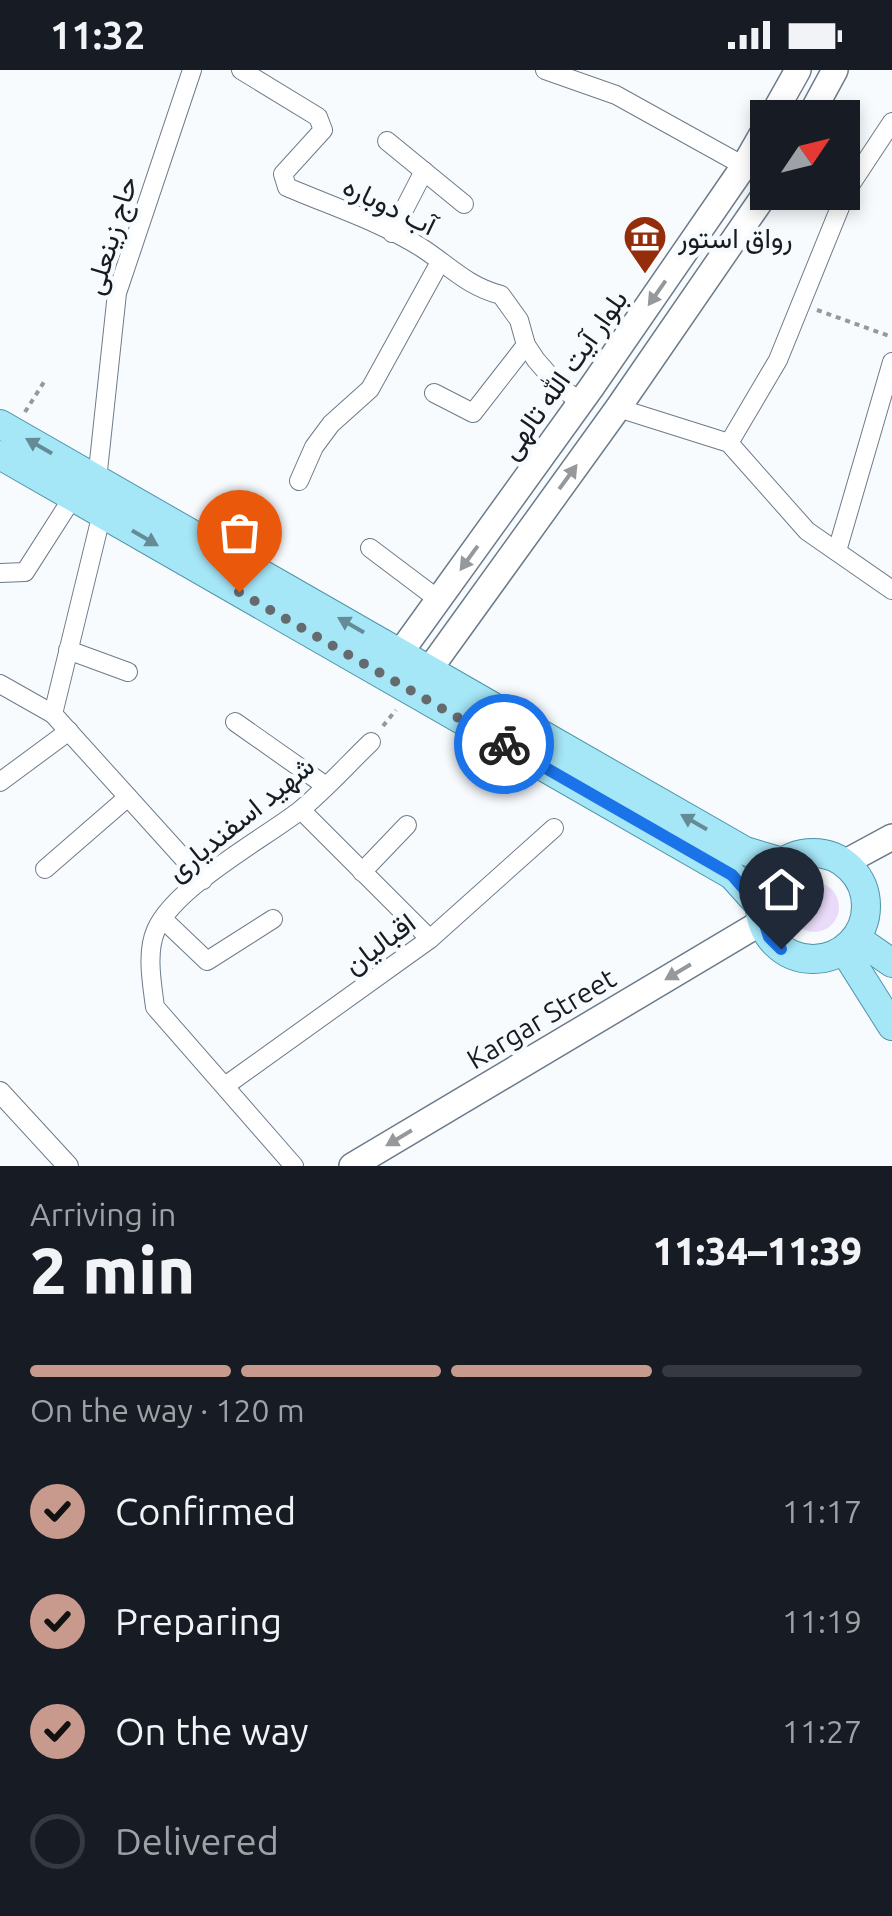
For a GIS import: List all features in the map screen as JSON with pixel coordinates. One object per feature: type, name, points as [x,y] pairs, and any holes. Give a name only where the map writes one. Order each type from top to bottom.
[{"type":"main road","name":"بلوار آیت الله تالهی","points":[[781,100],[798,70]]},
{"type":"main road","points":[[819,100],[835,70]]},
{"type":"main road","name":"بلوار آیت الله تالهی","points":[[400,653],[581,403],[750,155]]},
{"type":"main road","points":[[420,680],[618,408],[754,210]]},
{"type":"main road","points":[[581,403],[618,408]]},
{"type":"main road","points":[[5,437],[97,480],[400,653],[420,680],[732,875],[760,914],[769,937],[796,956],[812,960],[850,944],[864,923],[864,890]]},
{"type":"main road","points":[[5,437],[73,497],[102,513],[745,851],[782,862]]},
{"type":"main road","points":[[844,863],[892,836]]},
{"type":"main road","points":[[760,914],[762,889],[770,874],[782,862],[813,852],[844,863],[864,890],[892,915]]},
{"type":"main road","name":"Kargar Street","points":[[352,1166],[760,914]]},
{"type":"main road","points":[[850,944],[892,963]]},
{"type":"main road","points":[[850,944],[892,1026]]},
{"type":"street","name":"حاج زینعلی","points":[[97,480],[117,293],[192,70]]},
{"type":"street","name":"آب دوباره","points":[[242,70],[318,116],[323,130],[283,174],[286,187],[392,232],[479,289],[501,294],[519,320],[526,345],[556,383],[581,403]]},
{"type":"street","points":[[544,70],[616,96],[744,166]]},
{"type":"street","points":[[728,444],[778,360],[847,190],[892,122]]},
{"type":"street","points":[[387,140],[464,204]]},
{"type":"street","points":[[392,232],[424,171]]},
{"type":"street","points":[[299,481],[314,447],[331,424],[370,389],[440,262]]},
{"type":"street","points":[[434,393],[474,413],[526,345]]},
{"type":"street","points":[[836,551],[892,362]]},
{"type":"street","points":[[618,408],[728,444],[807,530],[890,583]]},
{"type":"street","points":[[0,573],[25,572],[73,497]]},
{"type":"street","points":[[53,714],[102,513]]},
{"type":"street","points":[[370,548],[438,600]]},
{"type":"street","points":[[68,650],[128,672]]},
{"type":"street","points":[[0,684],[53,714],[202,880]]},
{"type":"street","points":[[234,722],[326,786]]},
{"type":"street","points":[[0,782],[68,731]]},
{"type":"street","name":"شهید اسفندیاری","points":[[225,1086],[156,1007],[150,976],[156,930],[202,880],[300,810],[371,742]]},
{"type":"street","points":[[45,869],[128,798]]},
{"type":"street","points":[[300,810],[430,940]]},
{"type":"street","points":[[362,872],[407,825]]},
{"type":"street","name":"اقبالیان","points":[[225,1086],[430,940],[554,828]]},
{"type":"street","points":[[164,920],[207,961],[273,919]]},
{"type":"street","points":[[225,1086],[294,1166]]},
{"type":"street","points":[[0,1092],[68,1166]]},
{"type":"path","points":[[802,304],[892,337]]},
{"type":"path","points":[[5,437],[44,382]]},
{"type":"path","points":[[371,742],[420,680]]},
{"type":"shaded area","points":[[814,882],[831,890],[839,907],[831,924],[814,932],[797,924],[789,907],[797,890]]},
{"type":"way so far","points":[[239,592],[504,744]]},
{"type":"place","name":"رواق استور","points":[[645,275]]},
{"type":"route","points":[[504,744],[732,875],[759,906],[769,937],[781,949]]}]
